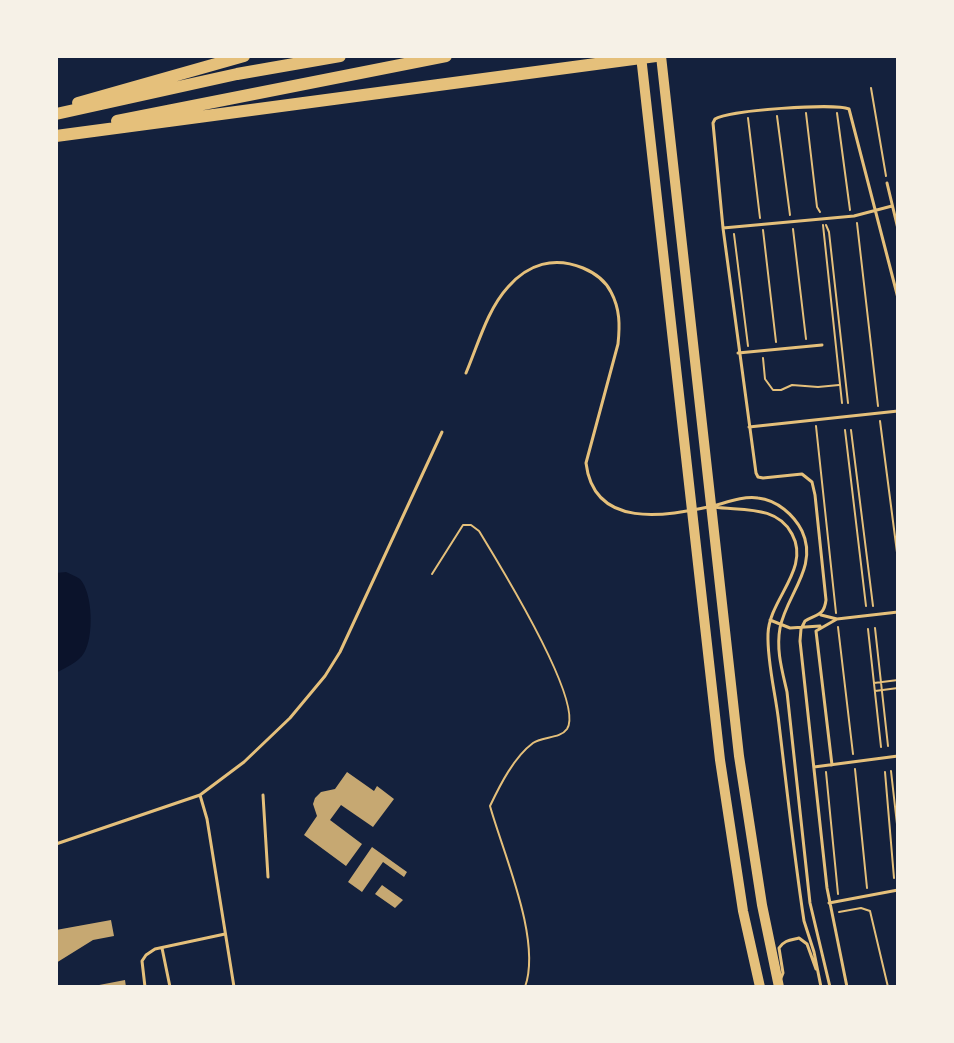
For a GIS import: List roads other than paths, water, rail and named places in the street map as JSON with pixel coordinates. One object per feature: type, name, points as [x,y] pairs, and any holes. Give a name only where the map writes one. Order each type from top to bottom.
[{"type":"highway","points":[[56,110],[104,94],[244,56]]},
{"type":"highway","points":[[56,114],[237,74],[340,56]]},
{"type":"highway","points":[[56,135],[446,56]]},
{"type":"highway","points":[[56,135],[656,56]]},
{"type":"main road","points":[[660,56],[739,756],[762,905],[779,985]]},
{"type":"main road","points":[[641,57],[730,836],[743,911],[760,987]]},
{"type":"lane","points":[[847,987],[829,903],[800,641],[801,629],[805,621],[821,615],[825,610],[826,600],[812,482],[802,474],[758,477],[756,473],[738,353],[723,228],[713,123],[715,119],[727,114],[836,106],[849,109],[852,114],[874,210],[898,298]]},
{"type":"lane","points":[[887,183],[898,229]]},
{"type":"lane","points":[[723,228],[854,216],[892,206]]},
{"type":"lane","points":[[466,373],[496,304],[507,288],[526,270],[537,265],[562,262],[591,271],[600,277],[610,290],[620,324],[618,344],[586,463],[592,485],[610,505],[631,514],[649,515],[711,506],[748,497],[760,498],[772,502],[786,511],[801,528],[807,544],[806,562],[780,626],[779,658],[787,692],[810,903],[830,987]]},
{"type":"lane","points":[[738,353],[822,345]]},
{"type":"lane","points":[[749,427],[898,410]]},
{"type":"lane","points":[[56,844],[200,795],[244,762],[274,735],[325,676],[353,626],[442,432]]},
{"type":"lane","points":[[711,506],[769,513],[786,525],[792,534],[797,550],[795,567],[770,620],[768,647],[775,687],[801,902],[821,987]]},
{"type":"lane","points":[[770,620],[780,626],[801,629],[820,626],[837,619],[898,612]]},
{"type":"lane","points":[[821,615],[837,619]]},
{"type":"lane","points":[[820,626],[815,634],[832,765]]},
{"type":"lane","points":[[814,767],[898,756]]},
{"type":"lane","points":[[200,795],[207,819],[234,987]]},
{"type":"lane","points":[[263,795],[268,877]]},
{"type":"lane","points":[[829,903],[898,890]]},
{"type":"lane","points":[[146,987],[142,961],[151,951],[226,934]]},
{"type":"lane","points":[[779,985],[783,972],[779,948],[785,941],[799,938],[807,944],[819,979]]},
{"type":"lane","points":[[162,948],[170,987]]},
{"type":"water","points":[[66,572],[80,579],[88,594],[91,626],[87,646],[82,656],[56,673],[56,573]]}]
